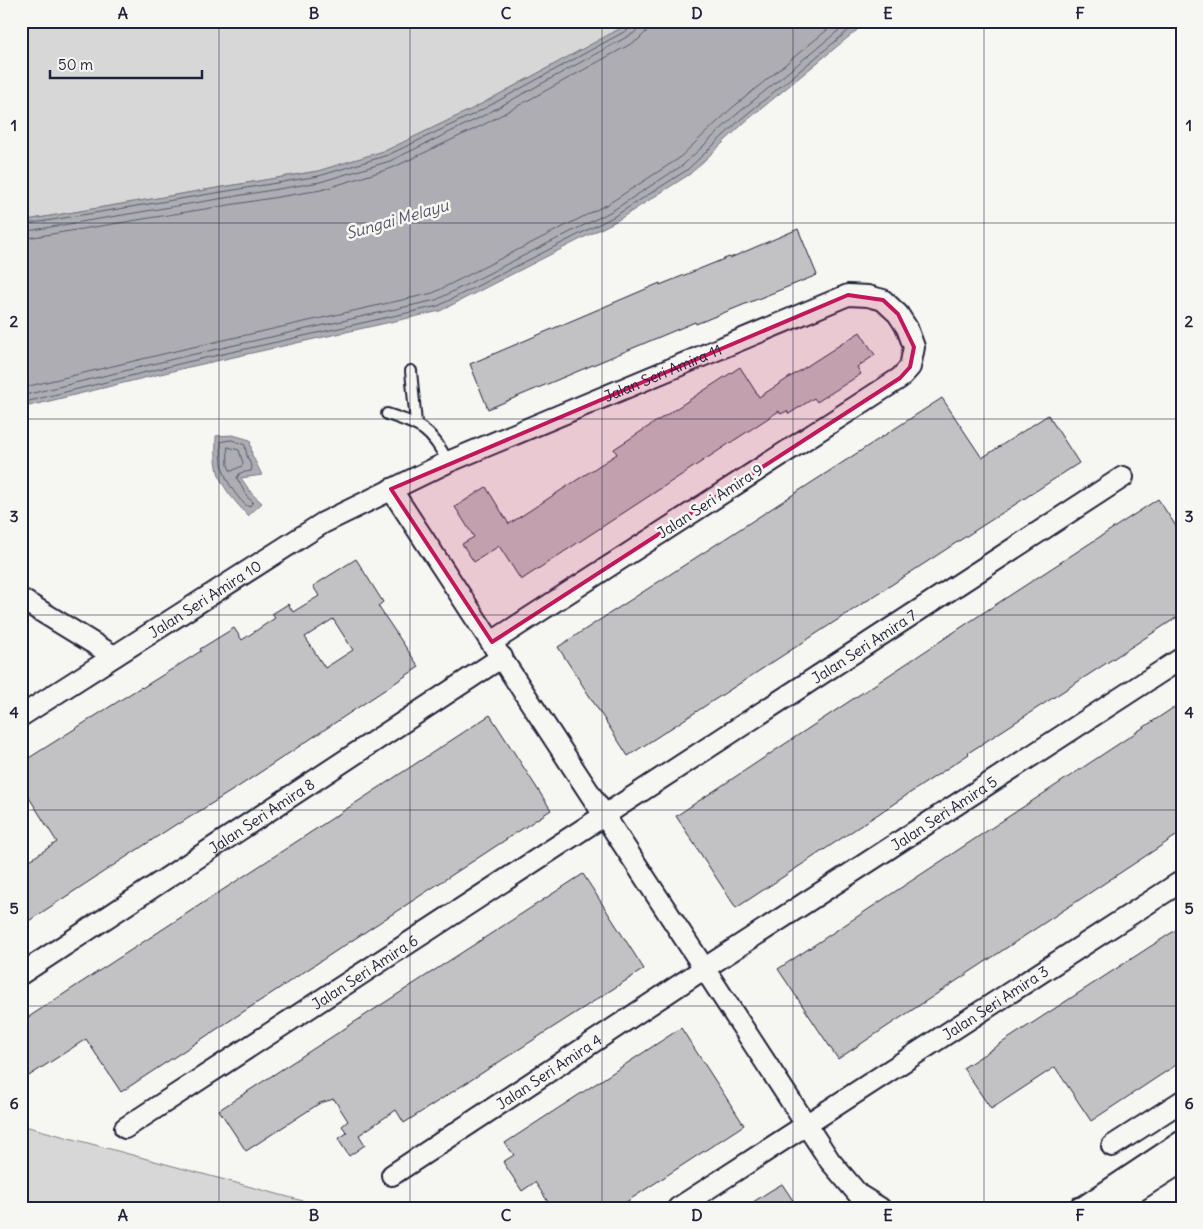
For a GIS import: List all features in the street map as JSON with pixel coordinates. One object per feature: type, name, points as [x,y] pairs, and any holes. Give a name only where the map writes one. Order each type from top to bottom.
[{"type":"street","name":"Jalan Seri Amira 11","points":[[391,489],[448,462],[848,295],[868,296],[883,300],[898,314],[907,328],[914,347]]},
{"type":"street","name":"Jalan Seri Amira 9","points":[[497,650],[900,378],[910,367],[914,347]]},
{"type":"street","name":"Jalan Seri Amira 7","points":[[605,815],[1124,477]]},
{"type":"street","points":[[391,489],[808,1124],[830,1161],[859,1195],[880,1208]]},
{"type":"street","name":"Jalan Seri Amira 10","points":[[21,716],[323,524],[391,489]]},
{"type":"street","points":[[21,599],[114,656]]},
{"type":"street","name":"Jalan Seri Amira 8","points":[[21,974],[497,650]]},
{"type":"street","name":"Jalan Seri Amira 5","points":[[705,968],[1182,658]]},
{"type":"street","name":"Jalan Seri Amira 6","points":[[126,1128],[605,815]]},
{"type":"street","name":"Jalan Seri Amira 3","points":[[678,1208],[1182,881]]},
{"type":"street","name":"Jalan Seri Amira 4","points":[[392,1175],[705,968]]},
{"type":"street","points":[[1112,1146],[1182,1101]]},
{"type":"street","points":[[1079,1208],[1182,1141]]},
{"type":"street","points":[[1110,1208],[1182,1162]]},
{"type":"lane","points":[[411,371],[416,423]]},
{"type":"lane","points":[[387,414],[416,423],[440,446],[448,462]]},
{"type":"highlighted area","points":[[848,295],[883,300],[898,314],[914,347],[910,367],[900,378],[492,642],[391,489]]},
{"type":"shaded area","points":[[21,21],[137,21],[143,24],[194,21],[634,21],[474,108],[387,150],[318,171],[21,221]]},
{"type":"shaded area","points":[[21,1125],[329,1208],[21,1208]]},
{"type":"water","points":[[137,21],[194,21],[143,24]]},
{"type":"water","name":"Sungai Melayu","points":[[634,21],[868,21],[745,122],[690,174],[618,220],[440,311],[189,367],[21,408],[21,221],[318,171],[387,150],[474,108]]},
{"type":"water","points":[[233,435],[250,440],[252,455],[262,475],[241,478],[252,494],[262,503],[248,516],[225,488],[217,467],[216,436]]},
{"type":"building","points":[[798,229],[817,275],[696,324],[695,322],[488,409],[470,364],[660,283],[660,285],[730,258]]},
{"type":"building","points":[[860,332],[875,355],[857,367],[861,374],[817,402],[814,398],[789,414],[787,411],[781,414],[779,411],[521,580],[499,546],[474,562],[462,544],[474,537],[455,507],[486,487],[509,524],[617,454],[614,449],[740,367],[759,397]]},
{"type":"building","points":[[942,398],[982,458],[1048,415],[1079,463],[628,756],[558,647]]},
{"type":"building","points":[[1158,499],[1182,535],[1182,614],[968,753],[736,908],[676,816]]},
{"type":"building","points":[[356,559],[383,602],[378,606],[419,667],[241,785],[178,823],[21,926],[21,866],[57,842],[21,785],[21,763],[201,651],[200,649],[234,628],[242,640],[275,618],[272,614],[288,604],[293,612],[319,596],[313,586]],"holes":[[[333,619],[353,650],[325,668],[305,637]]]},
{"type":"building","points":[[1182,702],[1182,832],[838,1059],[778,969]]},
{"type":"building","points":[[490,715],[551,810],[121,1092],[86,1039],[21,1081],[21,1022]]},
{"type":"building","points":[[583,874],[644,969],[404,1123],[396,1110],[359,1135],[365,1145],[349,1156],[338,1139],[347,1133],[342,1126],[348,1121],[334,1099],[320,1103],[246,1151],[219,1110]]},
{"type":"building","points":[[1182,926],[1182,1061],[1091,1121],[1055,1067],[991,1109],[963,1068]]},
{"type":"building","points":[[681,1028],[744,1125],[617,1208],[552,1208],[535,1182],[522,1191],[503,1162],[514,1155],[505,1143]]},
{"type":"building","points":[[782,1184],[798,1208],[744,1208],[770,1191]]}]
